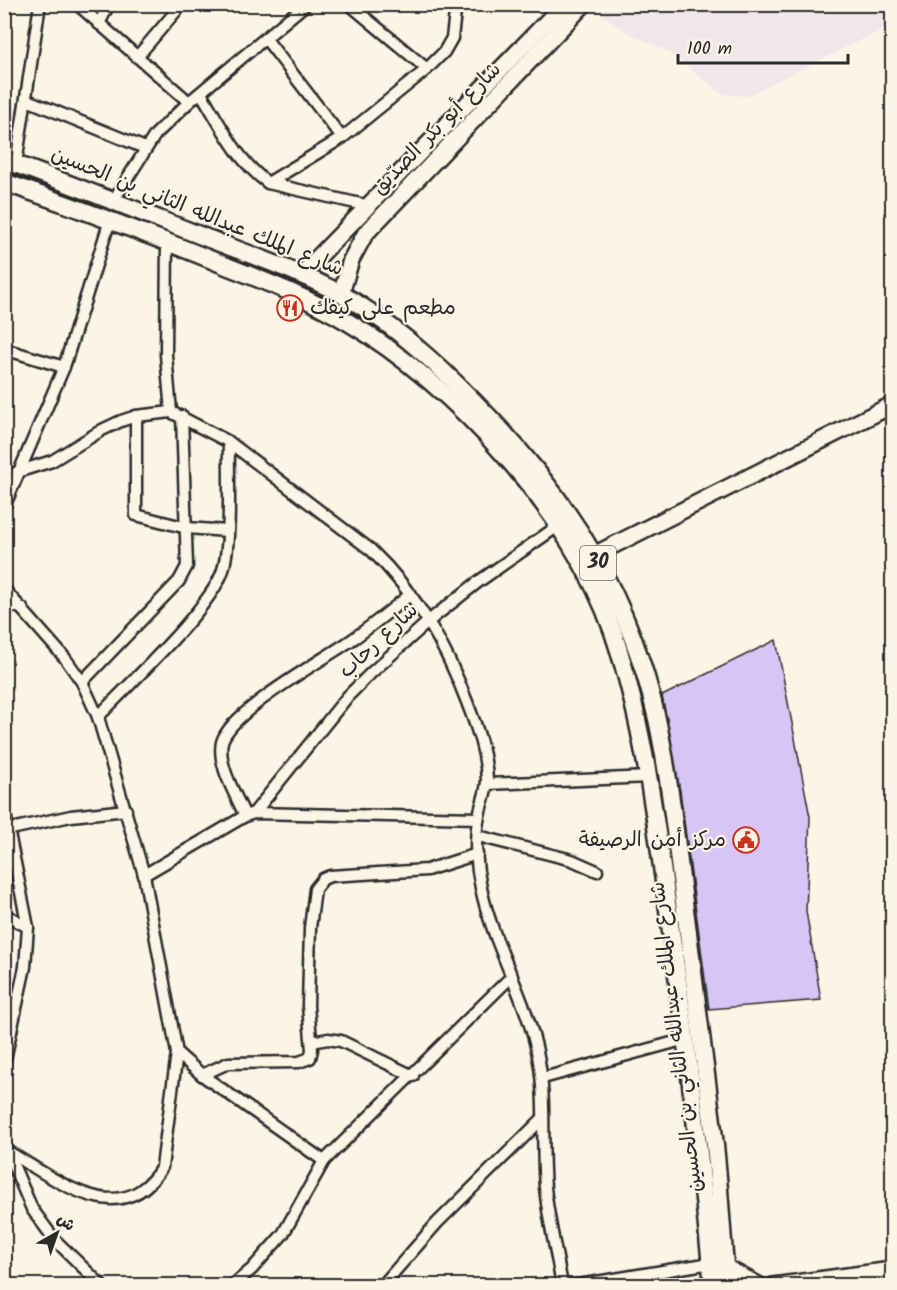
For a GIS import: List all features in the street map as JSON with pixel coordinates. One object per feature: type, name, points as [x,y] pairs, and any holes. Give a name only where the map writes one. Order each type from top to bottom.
[{"type":"main road","name":"شارع الملك عبدالله الثاني بن الحسين","points":[[10,162],[301,274],[360,305],[431,360],[520,450],[558,496],[594,555],[626,622],[647,685],[666,766],[676,844],[718,1265],[727,1286]]},
{"type":"main road","name":"شارع الملك عبدالله الثاني بن الحسين","points":[[4,182],[167,241],[293,293],[349,323],[403,360],[472,422],[513,467],[558,526],[570,544],[612,629],[636,711],[649,777],[686,1040],[707,1148]]},
{"type":"main road","points":[[349,323],[360,305]]},
{"type":"main road","points":[[659,847],[676,844]]},
{"type":"main road","name":"شارع الملك عبدالله الثاني بن الحسين","points":[[713,1286],[718,1265]]},
{"type":"street","points":[[10,162],[27,100],[40,4]]},
{"type":"street","points":[[77,4],[189,102]]},
{"type":"street","points":[[99,24],[109,4]]},
{"type":"street","points":[[137,57],[182,4]]},
{"type":"street","points":[[113,201],[145,148],[189,102],[306,4]]},
{"type":"street","points":[[349,4],[427,69]]},
{"type":"street","points":[[268,183],[342,138],[427,69],[444,52],[452,38],[456,4]]},
{"type":"street","name":"شارع أبو بكر الصدّيق","points":[[301,274],[564,4]]},
{"type":"street","name":"شارع أبو بكر الصدّيق","points":[[341,294],[351,260],[365,234],[584,4]]},
{"type":"street","points":[[266,39],[342,138]]},
{"type":"street","points":[[201,93],[232,144],[255,173],[268,183],[369,206]]},
{"type":"street","points":[[27,100],[145,148]]},
{"type":"street","points":[[6,501],[64,367],[110,220]]},
{"type":"street","points":[[167,241],[166,355],[171,412]]},
{"type":"street","points":[[4,349],[64,367]]},
{"type":"street","points":[[594,555],[892,405]]},
{"type":"street","points":[[17,472],[52,461],[102,430],[136,416],[171,412],[229,442],[371,550],[392,570],[430,620],[450,656],[484,747],[487,784],[478,818],[477,836],[480,887],[490,920],[530,1022],[543,1078],[545,1189],[562,1286]]},
{"type":"street","points":[[136,416],[134,512],[139,517],[188,528],[226,531]]},
{"type":"street","points":[[82,682],[185,574],[188,528],[182,416]]},
{"type":"street","points":[[98,717],[189,620],[219,583],[227,551],[229,442]]},
{"type":"street","name":"شارع رحاب","points":[[249,814],[348,696],[430,620],[478,582],[558,526]]},
{"type":"street","points":[[4,589],[23,608],[82,682],[98,717],[144,875],[177,1053],[162,1167],[153,1182],[128,1199],[97,1197],[82,1193],[6,1148]]},
{"type":"street","points":[[249,814],[227,773],[222,753],[226,733],[272,693],[353,639],[411,594]]},
{"type":"street","points":[[4,604],[23,608]]},
{"type":"street","points":[[487,784],[649,777]]},
{"type":"street","points":[[4,809],[10,829],[28,927],[25,967],[4,1064]]},
{"type":"street","points":[[10,829],[71,816],[126,810]]},
{"type":"street","points":[[144,875],[249,814],[478,818]]},
{"type":"street","points":[[477,836],[572,860],[597,871]]},
{"type":"street","points":[[202,1075],[228,1063],[242,1061],[304,1062],[312,1055],[308,984],[310,928],[314,895],[323,879],[330,876],[428,870],[477,855]]},
{"type":"street","points":[[4,914],[28,927]]},
{"type":"street","points":[[232,1286],[252,1269],[283,1234],[324,1161],[413,1076],[512,976]]},
{"type":"street","points":[[312,1042],[328,1039],[341,1041],[413,1076]]},
{"type":"street","points":[[543,1078],[686,1040]]},
{"type":"street","points":[[177,1053],[202,1075],[324,1161]]},
{"type":"street","points":[[383,1285],[437,1223],[542,1119]]},
{"type":"street","points":[[6,1148],[32,1209],[54,1239],[102,1286]]},
{"type":"street","points":[[572,1286],[718,1265],[760,1286]]},
{"type":"street","points":[[773,1286],[884,1276]]},
{"type":"shaded area","points":[[594,5],[892,5],[892,25],[747,96],[722,94],[670,53],[627,32],[591,7]]},
{"type":"building","name":"مركز أمن الرصيفة","points":[[776,640],[810,817],[806,911],[821,1000],[709,1009],[680,791],[662,696]]},
{"type":"place","name":"مطعم على كيفك","points":[[290,308]]},
{"type":"place","name":"مركز أمن الرصيفة","points":[[746,840]]}]
